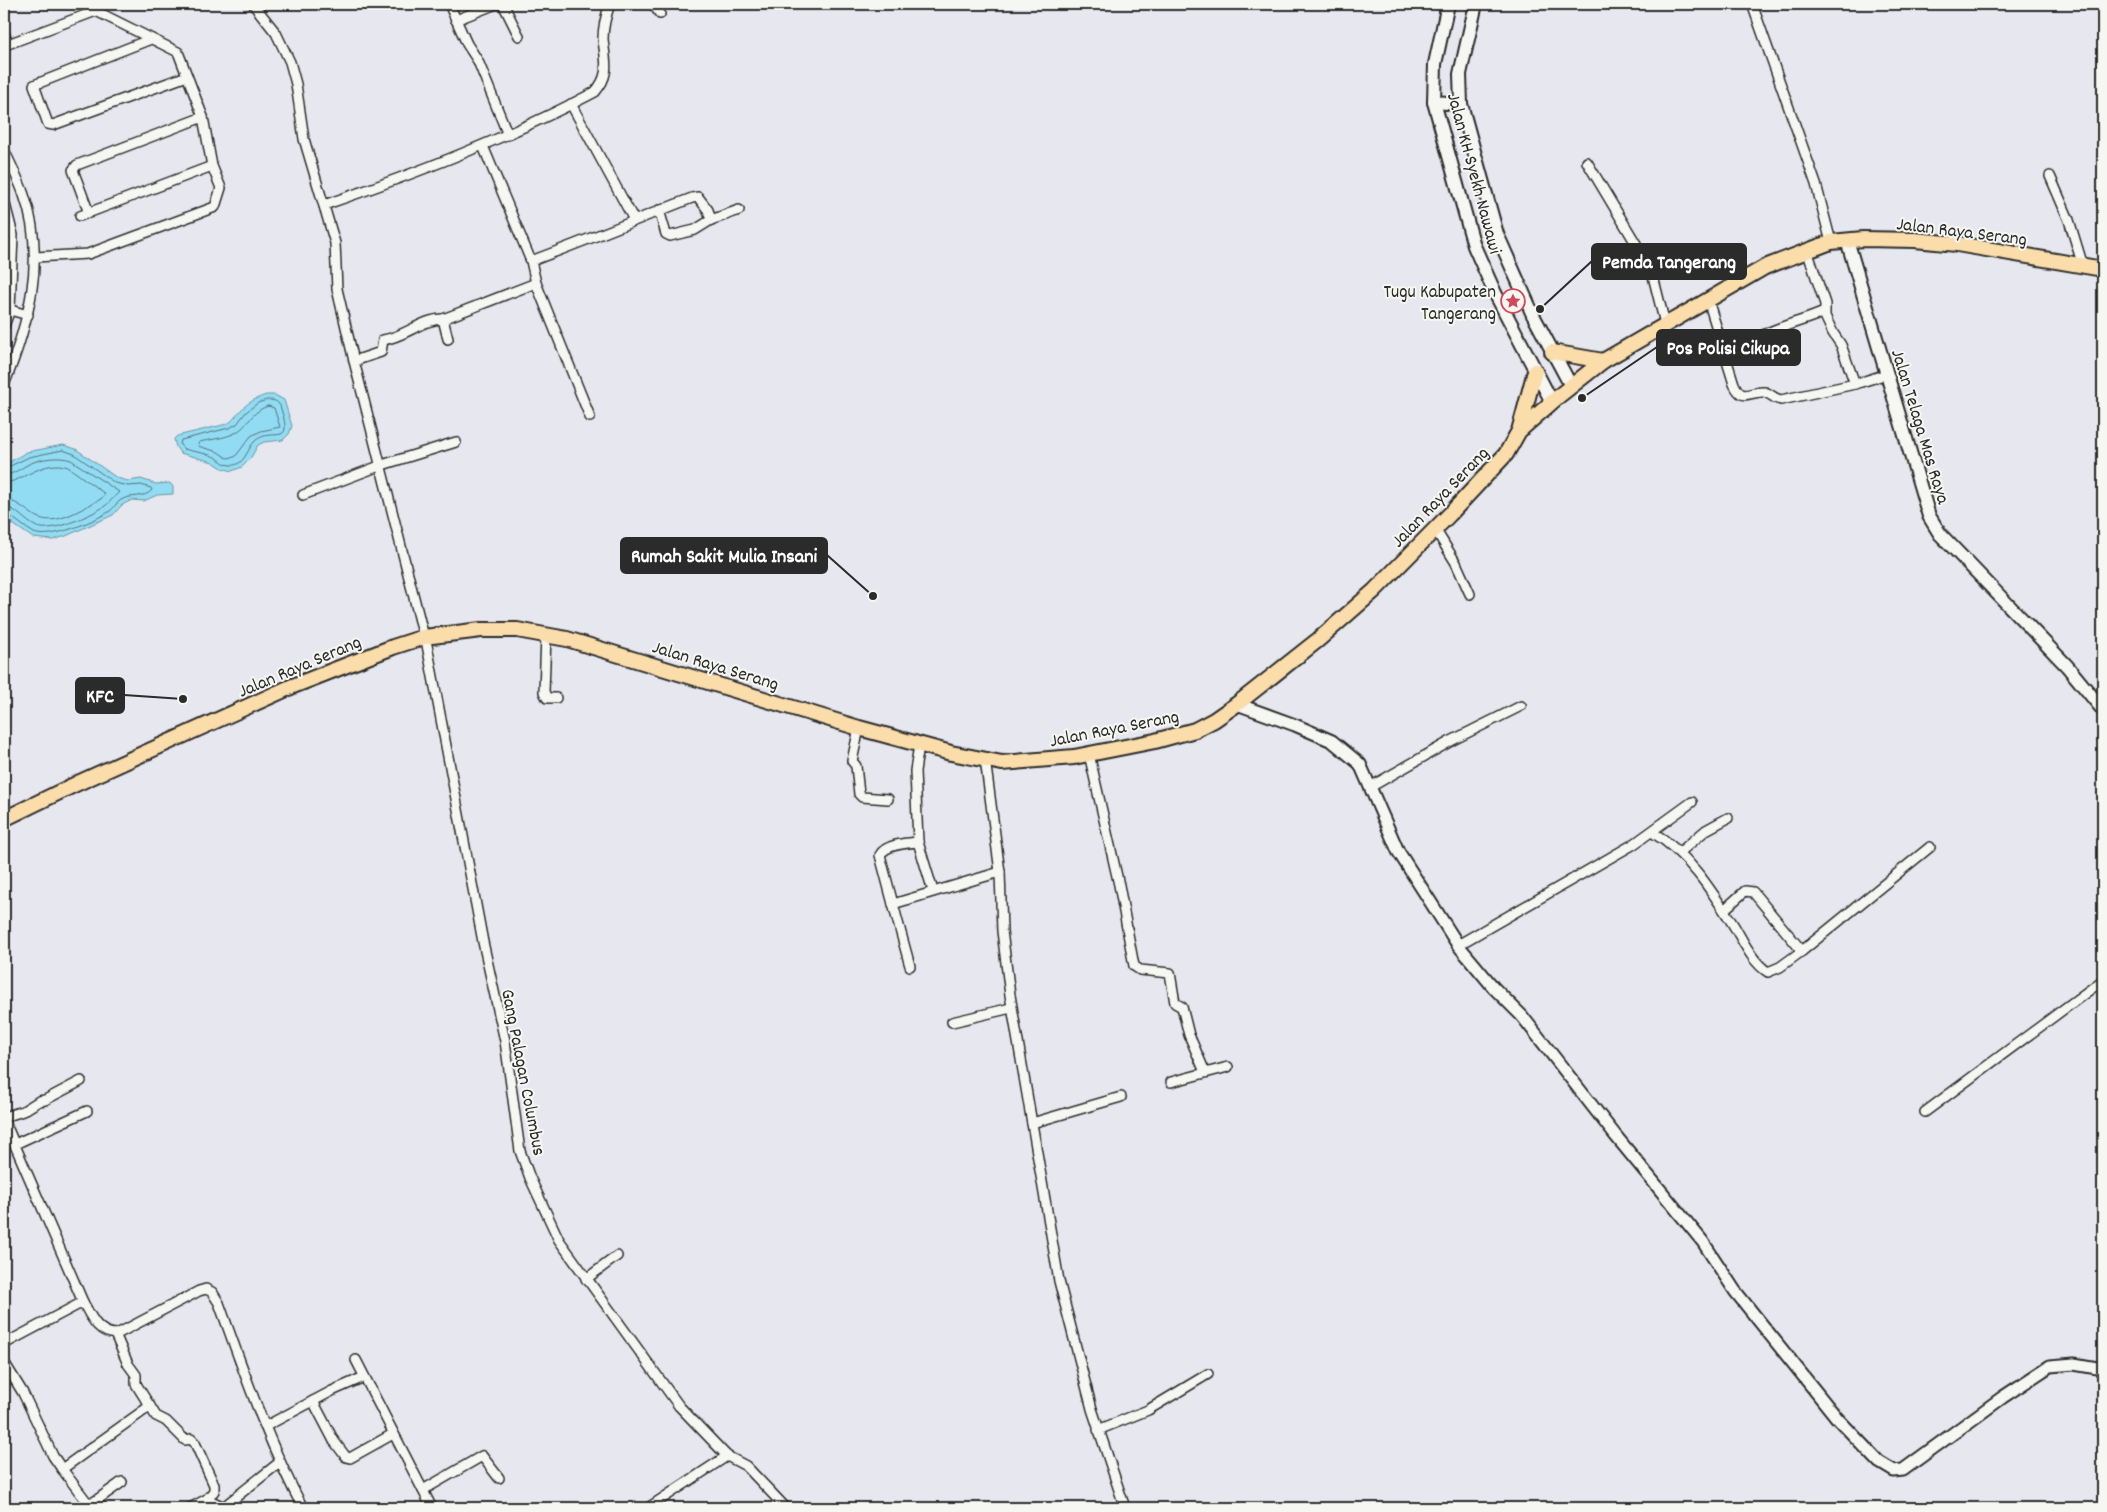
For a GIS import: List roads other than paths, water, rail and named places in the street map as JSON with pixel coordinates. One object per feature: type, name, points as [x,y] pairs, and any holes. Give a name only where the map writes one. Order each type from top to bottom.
[{"type":"highway","name":"Jalan Raya Serang","points":[[4,819],[277,694],[341,667],[362,664],[426,641],[517,630],[546,635],[638,659],[919,745],[1002,763],[1054,759],[1155,742],[1195,730],[1237,704],[1318,640],[1374,591],[1435,529],[1506,454],[1519,431],[1603,360],[1765,267],[1831,242],[1847,240],[1915,240],[1940,242],[2103,269]]},
{"type":"highway","points":[[1552,352],[1603,360]]},
{"type":"highway","points":[[1519,431],[1535,372]]},
{"type":"highway","name":"Jalan Raya Serang","points":[[4,810],[36,803]]},
{"type":"main road","name":"Jalan KH Syekh Nawawi","points":[[1448,4],[1435,64],[1434,102],[1474,246],[1495,293],[1552,402]]},
{"type":"main road","name":"Jalan KH Syekh Nawawi","points":[[1476,4],[1460,74],[1461,104],[1497,234],[1533,314],[1571,386]]},
{"type":"main road","points":[[1434,102],[1461,104]]},
{"type":"main road","name":"Jalan Telaga Mas Raya","points":[[1847,240],[1929,516],[1971,568],[2022,617],[2067,666],[2103,710]]},
{"type":"street","name":"Gang Palagan Columbus","points":[[253,4],[276,33],[290,62],[296,84],[304,139],[335,244],[337,289],[426,641],[483,942],[504,1041],[520,1150],[530,1178],[560,1240],[586,1279],[679,1406],[727,1456],[746,1466],[786,1508]]},
{"type":"street","points":[[449,4],[467,44],[478,61],[508,135]]},
{"type":"street","points":[[456,20],[496,4]]},
{"type":"street","points":[[504,4],[519,36]]},
{"type":"street","points":[[324,205],[406,177],[483,146],[595,92],[604,81],[606,58],[603,37],[610,4]]},
{"type":"street","points":[[653,4],[660,14]]},
{"type":"street","points":[[1752,4],[1816,184],[1831,242]]},
{"type":"street","points":[[4,33],[8,44],[94,8],[178,52],[203,117],[212,166],[221,188],[215,207],[88,254],[35,257]]},
{"type":"street","points":[[151,39],[34,85],[48,124],[53,125],[187,76]]},
{"type":"street","points":[[571,104],[634,220]]},
{"type":"street","points":[[203,117],[77,165],[73,170],[84,214],[212,166]]},
{"type":"street","points":[[483,146],[531,261],[536,283],[590,417]]},
{"type":"street","points":[[4,150],[24,196],[34,238],[35,257],[28,315],[4,385]]},
{"type":"street","points":[[1587,162],[1644,256],[1653,276],[1666,324]]},
{"type":"street","points":[[2050,176],[2069,220],[2083,266]]},
{"type":"street","points":[[531,261],[593,238],[659,210],[698,197],[708,210],[711,220]]},
{"type":"street","points":[[4,200],[13,235],[10,310],[4,326]]},
{"type":"street","points":[[659,210],[666,234],[670,236],[695,230],[711,220],[739,210]]},
{"type":"street","points":[[1807,250],[1825,304],[1824,312],[1833,333],[1841,344],[1855,384]]},
{"type":"street","points":[[354,361],[380,352],[383,340],[420,327],[429,320],[442,319],[536,283]]},
{"type":"street","points":[[1708,300],[1738,392],[1744,396],[1763,392],[1775,399],[1781,400],[1855,384],[1887,374]]},
{"type":"street","points":[[10,310],[28,315]]},
{"type":"street","points":[[1763,335],[1779,327],[1805,320],[1824,312]]},
{"type":"street","points":[[442,319],[448,339]]},
{"type":"street","points":[[303,496],[382,465],[456,442]]},
{"type":"street","points":[[1435,529],[1456,563],[1470,594]]},
{"type":"street","points":[[546,635],[544,692],[547,698],[556,698]]},
{"type":"street","points":[[1237,704],[1295,725],[1332,742],[1360,764],[1372,786],[1398,851],[1458,945],[1494,988],[1522,1016],[1615,1135],[1703,1242],[1735,1291],[1837,1418],[1878,1462],[1894,1471],[1903,1470],[2002,1396],[2050,1366],[2074,1364],[2103,1369]]},
{"type":"street","points":[[1372,786],[1451,741],[1521,706]]},
{"type":"street","points":[[859,728],[852,761],[856,766],[859,794],[862,797],[888,800]]},
{"type":"street","points":[[919,745],[915,771],[918,842],[933,891]]},
{"type":"street","points":[[1089,754],[1119,885],[1134,966],[1140,970],[1170,973],[1175,1003],[1183,1008],[1189,1035],[1205,1072]]},
{"type":"street","points":[[985,759],[1000,872],[1002,931],[1012,1008],[1059,1281],[1098,1430],[1125,1508]]},
{"type":"street","points":[[1458,945],[1652,832],[1692,802]]},
{"type":"street","points":[[1680,852],[1706,830],[1728,818]]},
{"type":"street","points":[[1652,832],[1680,852],[1724,910],[1751,953],[1768,972],[1780,967],[1802,951],[1930,847]]},
{"type":"street","points":[[910,966],[880,855],[884,849],[918,842]]},
{"type":"street","points":[[893,904],[1000,872]]},
{"type":"street","points":[[1724,910],[1745,890],[1754,892],[1802,951]]},
{"type":"street","points":[[1925,1112],[2103,980]]},
{"type":"street","points":[[952,1022],[1012,1008]]},
{"type":"street","points":[[1171,1082],[1228,1067]]},
{"type":"street","points":[[81,1082],[4,1119],[83,1302],[100,1328],[107,1334],[115,1334],[199,1292],[206,1289],[212,1292],[219,1303],[280,1462],[303,1508]]},
{"type":"street","points":[[1032,1123],[1120,1097]]},
{"type":"street","points":[[15,1144],[87,1111]]},
{"type":"street","points":[[586,1279],[617,1256]]},
{"type":"street","points":[[4,1344],[83,1302]]},
{"type":"street","points":[[115,1334],[128,1364],[136,1375],[136,1384],[150,1406],[159,1418],[171,1425],[185,1440],[191,1439],[195,1443],[214,1485],[214,1491],[207,1499],[190,1508]]},
{"type":"street","points":[[356,1360],[392,1434],[432,1508]]},
{"type":"street","points":[[4,1362],[23,1394],[53,1456],[87,1502],[94,1502],[122,1482]]},
{"type":"street","points":[[1098,1430],[1148,1410],[1208,1374]]},
{"type":"street","points":[[266,1426],[364,1377]]},
{"type":"street","points":[[314,1401],[334,1441],[346,1457],[350,1458],[392,1434]]},
{"type":"street","points":[[62,1470],[150,1406]]},
{"type":"street","points":[[423,1490],[482,1456],[499,1478]]},
{"type":"street","points":[[648,1508],[727,1456]]},
{"type":"street","points":[[207,1499],[225,1506],[280,1462]]},
{"type":"water","points":[[266,395],[275,395],[284,400],[292,426],[289,434],[283,440],[264,442],[258,445],[250,459],[242,467],[232,471],[222,468],[213,462],[180,453],[176,447],[174,439],[177,436],[227,424],[247,405]]},
{"type":"water","points":[[63,445],[76,449],[117,478],[128,481],[141,479],[156,484],[170,483],[173,487],[173,494],[157,495],[144,501],[132,500],[122,505],[113,515],[66,536],[53,540],[33,538],[4,518],[4,465],[27,452]]},
{"type":"waterway","points":[[4,530],[12,523]]},
{"type":"place","name":"Tugu Kabupaten Tangerang","points":[[1513,301]]},
{"type":"place","name":"Pemda Tangerang","points":[[1540,309]]},
{"type":"place","name":"Pos Polisi Cikupa","points":[[1582,398]]},
{"type":"place","name":"Rumah Sakit Mulia Insani","points":[[873,596]]},
{"type":"place","name":"KFC","points":[[183,699]]}]
